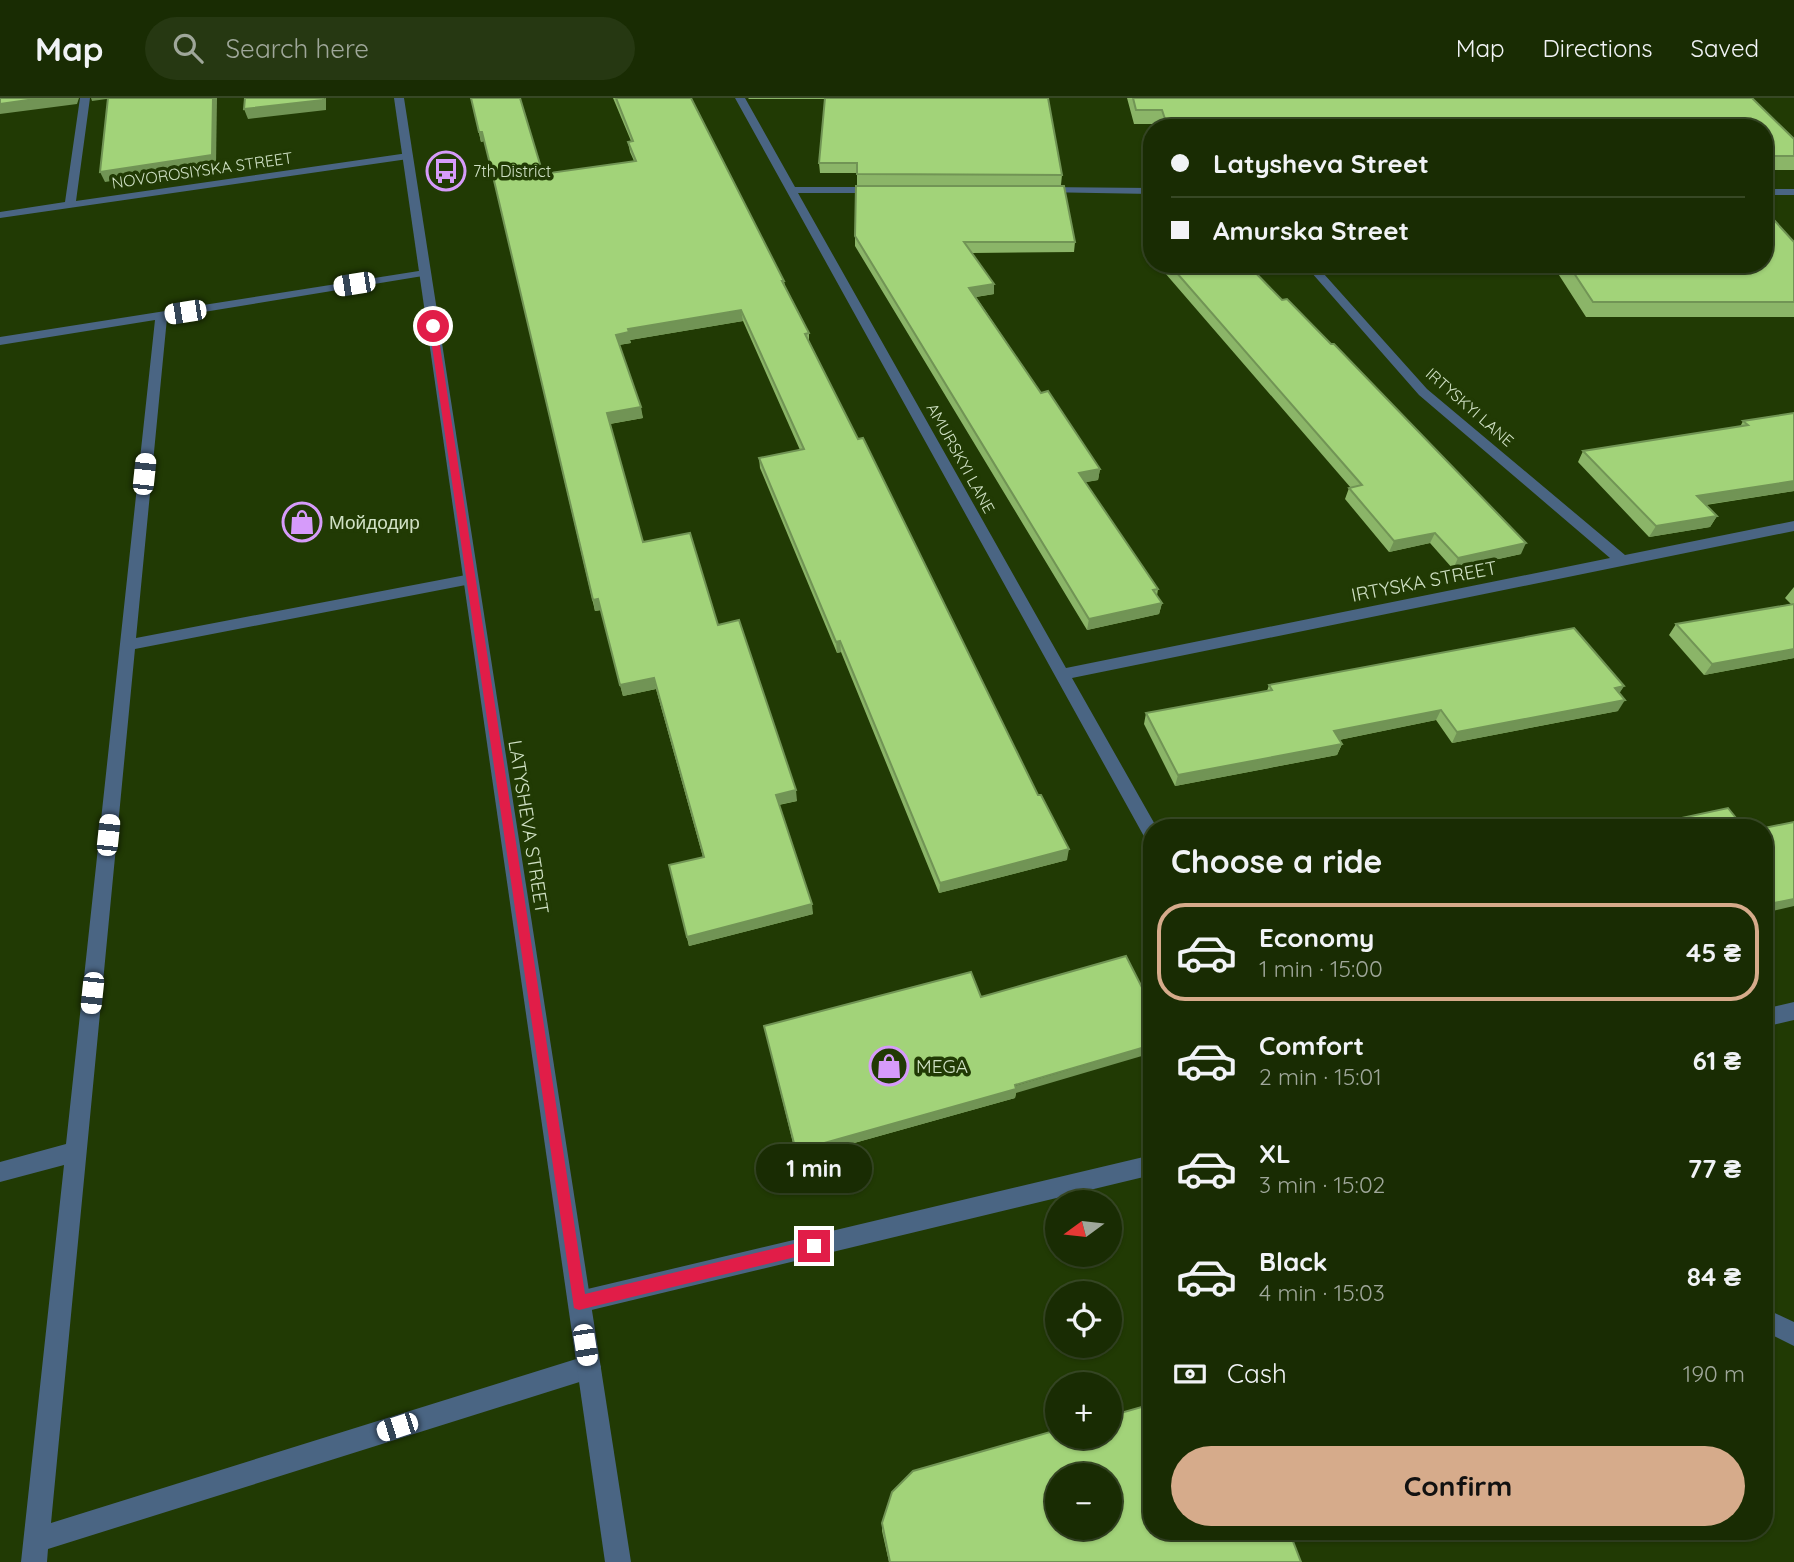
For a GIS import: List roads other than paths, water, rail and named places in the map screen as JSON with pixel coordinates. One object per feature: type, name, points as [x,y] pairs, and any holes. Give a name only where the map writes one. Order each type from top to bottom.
[{"type":"street","points":[[70,204],[85,98]]},
{"type":"street","name":"LATYSHEVA STREET","points":[[399,98],[618,1562]]},
{"type":"street","name":"AMURSKYI LANE","points":[[740,98],[1143,819]]},
{"type":"street","name":"NOVOROSIYSKA STREET","points":[[0,215],[408,156]]},
{"type":"street","points":[[791,190],[888,190]]},
{"type":"street","points":[[1027,190],[1143,191]]},
{"type":"street","points":[[1773,192],[1794,192]]},
{"type":"street","points":[[0,341],[425,273]]},
{"type":"street","name":"IRTYSKYI LANE","points":[[1317,273],[1423,391],[1622,561]]},
{"type":"street","points":[[160,315],[35,1551],[589,1367]]},
{"type":"street","name":"IRTYSKA STREET","points":[[1062,674],[1794,526]]},
{"type":"street","points":[[127,645],[471,579]]},
{"type":"street","points":[[1773,1016],[1794,1011]]},
{"type":"street","points":[[0,1172],[75,1152]]},
{"type":"street","points":[[579,1302],[1143,1167]]},
{"type":"street","points":[[1773,1324],[1794,1334]]},
{"type":"place","name":"7th District","points":[[446,171]]},
{"type":"place","name":"Мойдодир","points":[[302,522]]},
{"type":"place","name":"MEGA","points":[[889,1066]]}]
